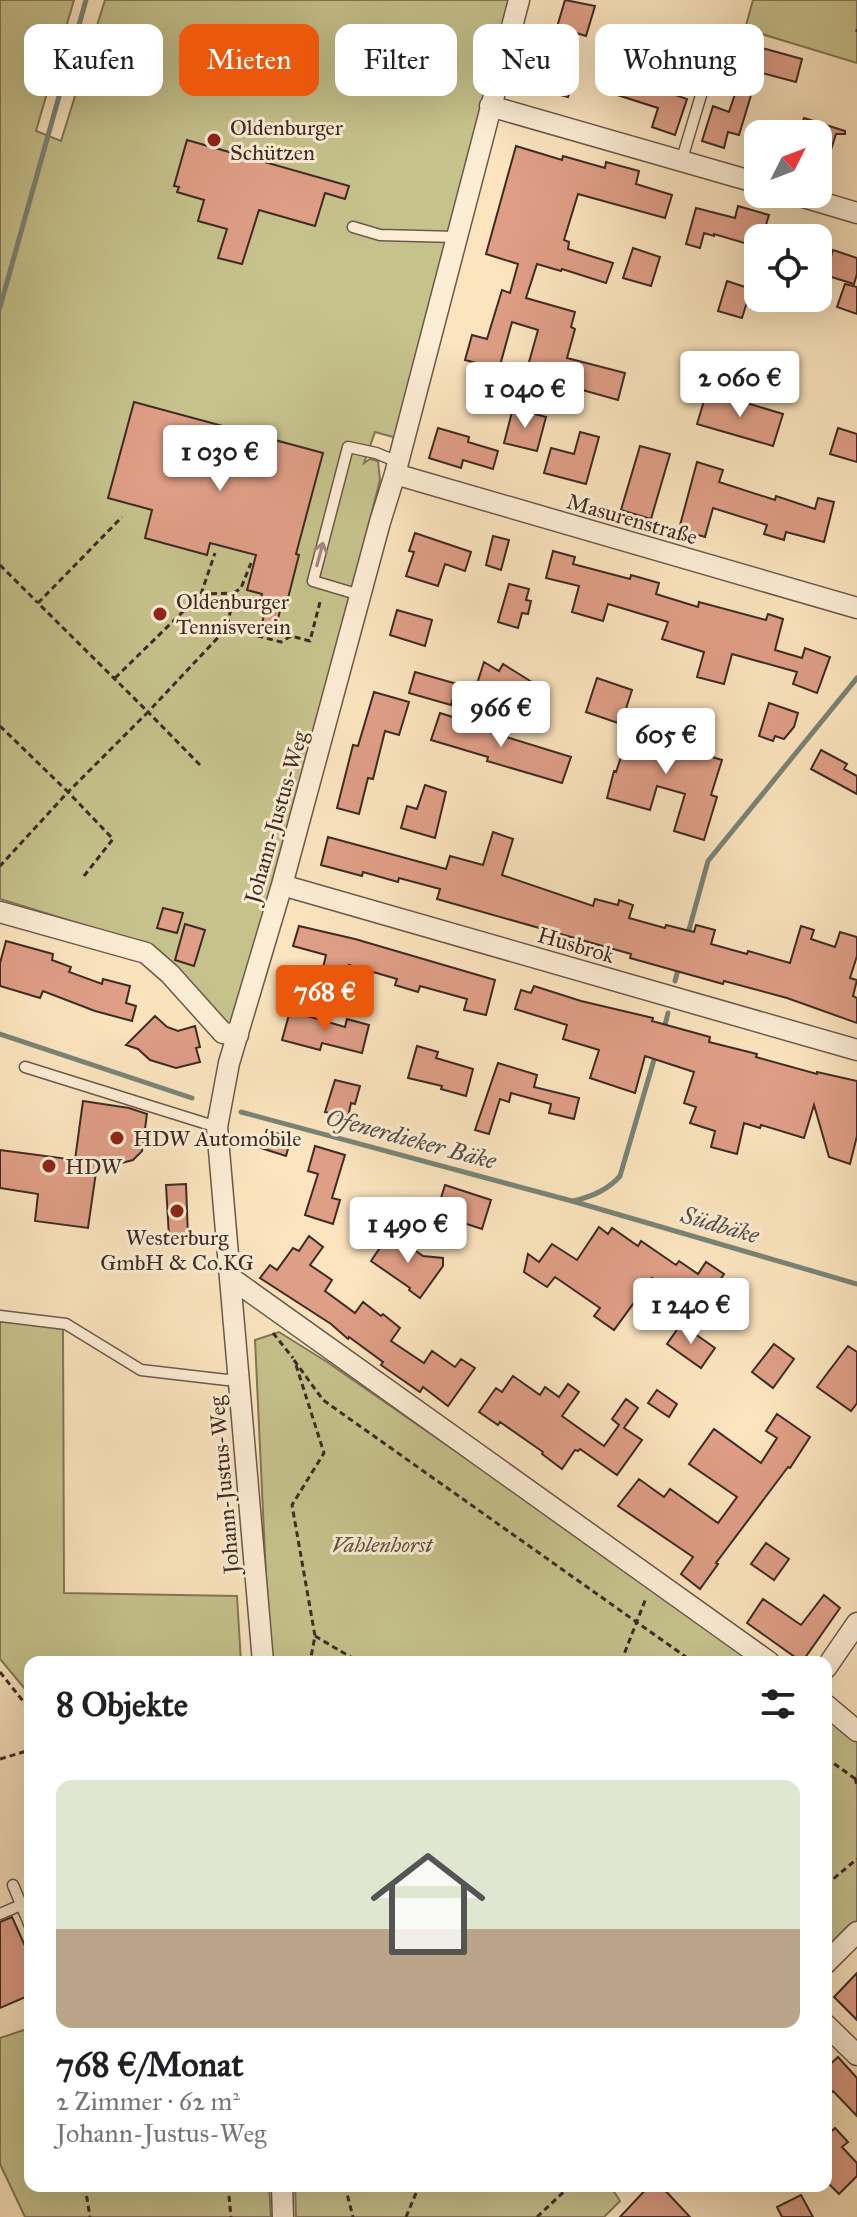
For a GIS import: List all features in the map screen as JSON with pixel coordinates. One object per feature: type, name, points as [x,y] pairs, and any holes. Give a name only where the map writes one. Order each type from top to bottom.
[{"type":"street","name":"Johann-Justus-Weg","points":[[262,1656],[217,1127],[229,1063],[282,885],[397,468],[519,0]]},
{"type":"street","points":[[490,106],[744,179]]},
{"type":"street","points":[[832,206],[857,213]]},
{"type":"street","name":"Masurenstraße","points":[[397,468],[857,608]]},
{"type":"street","name":"Husbrok","points":[[282,885],[857,1050]]},
{"type":"street","points":[[0,912],[146,953],[170,974],[223,1033],[238,1035]]},
{"type":"street","points":[[231,1278],[761,1656]]},
{"type":"street","points":[[832,1659],[857,1623]]},
{"type":"street","points":[[832,1710],[857,1731]]},
{"type":"street","points":[[832,1957],[857,1932]]},
{"type":"street","points":[[832,2031],[857,2055]]},
{"type":"street","points":[[282,2192],[283,2217]]},
{"type":"lane","points":[[681,162],[701,96]]},
{"type":"lane","points":[[353,227],[380,235],[456,237]]},
{"type":"lane","points":[[360,595],[313,581],[348,447],[376,453],[397,468]]},
{"type":"lane","points":[[25,1067],[217,1127]]},
{"type":"lane","points":[[0,1316],[66,1324],[141,1370],[227,1380],[238,1377]]},
{"type":"lane","points":[[13,1885],[24,1912]]},
{"type":"lane","points":[[0,1914],[21,1905]]},
{"type":"path","points":[[38,603],[122,517]]},
{"type":"path","points":[[115,678],[201,594],[215,553]]},
{"type":"path","points":[[201,594],[234,593],[241,588],[251,563]]},
{"type":"path","points":[[0,565],[200,765]]},
{"type":"path","points":[[227,628],[281,642],[291,636],[310,641],[322,597],[313,581]]},
{"type":"path","points":[[0,866],[227,628],[234,593]]},
{"type":"path","points":[[0,726],[113,839],[84,876]]},
{"type":"path","points":[[267,1325],[323,1400],[685,1656]]},
{"type":"path","points":[[294,1360],[324,1453],[292,1505],[315,1636],[311,1656]]},
{"type":"path","points":[[623,1656],[653,1579]]},
{"type":"path","points":[[315,1636],[349,1656]]},
{"type":"path","points":[[0,1672],[24,1702]]},
{"type":"path","points":[[0,1759],[24,1752]]},
{"type":"path","points":[[832,1762],[856,1779],[857,1786]]},
{"type":"path","points":[[832,1880],[857,1859]]},
{"type":"path","points":[[86,2192],[90,2217]]},
{"type":"path","points":[[229,2192],[231,2217]]},
{"type":"path","points":[[347,2192],[353,2217]]},
{"type":"path","points":[[406,2217],[416,2192]]},
{"type":"path","points":[[537,2217],[564,2192]]},
{"type":"green space","points":[[0,0],[74,0],[67,24],[24,24],[24,96],[46,96],[36,131],[61,141],[75,96],[163,96],[163,24],[98,24],[105,0],[519,0],[513,24],[473,24],[473,96],[494,96],[404,440],[375,432],[364,463],[370,459],[378,461],[380,480],[238,1035],[152,946],[0,899]]},
{"type":"green space","points":[[753,0],[857,0],[857,63],[764,35],[764,24],[746,24]]},
{"type":"green space","points":[[0,1319],[63,1329],[64,1593],[237,1596],[241,1656],[24,1656],[24,1688],[0,1659]]},
{"type":"green space","name":"Vahlenhorst","points":[[279,1332],[327,1362],[751,1656],[270,1656],[255,1340]]},
{"type":"green space","points":[[832,1716],[857,1738],[857,1925],[832,1948]]},
{"type":"green space","points":[[24,2030],[24,2192],[269,2192],[271,2217],[25,2217],[0,2164],[0,2038]]},
{"type":"green space","points":[[295,2192],[614,2192],[620,2201],[604,2217],[296,2217]]},
{"type":"building","points":[[565,0],[595,6],[586,36],[579,34],[579,24],[558,24]]},
{"type":"building","points":[[764,49],[802,59],[796,82],[764,74]]},
{"type":"building","points":[[620,96],[678,96],[687,99],[675,135],[652,127],[658,108]]},
{"type":"building","points":[[734,96],[751,96],[739,135],[728,132],[724,148],[702,141],[713,106],[729,112]]},
{"type":"building","points":[[832,127],[845,131],[845,134],[836,134],[832,147]]},
{"type":"building","points":[[187,140],[349,186],[345,199],[325,193],[315,226],[259,210],[242,264],[218,258],[227,229],[198,221],[204,200],[177,192],[179,187],[174,186]]},
{"type":"building","points":[[516,146],[562,160],[563,156],[605,168],[606,162],[639,171],[636,184],[672,195],[665,218],[578,194],[564,240],[569,242],[568,249],[613,263],[606,283],[537,264],[526,298],[575,312],[571,327],[575,329],[567,358],[625,373],[618,400],[554,382],[553,388],[524,380],[538,330],[512,322],[499,369],[465,360],[472,335],[487,339],[502,290],[510,293],[518,264],[486,254]]},
{"type":"building","points":[[738,206],[769,215],[766,224],[744,224],[744,243],[704,233],[700,248],[686,244],[696,208],[735,218]]},
{"type":"building","points":[[633,248],[660,257],[651,286],[623,278]]},
{"type":"building","points":[[833,250],[857,258],[854,284],[832,277]]},
{"type":"building","points":[[727,281],[744,287],[742,318],[718,311]]},
{"type":"building","points":[[845,284],[857,287],[857,314],[837,307]]},
{"type":"building","points":[[707,391],[783,414],[773,446],[697,424]]},
{"type":"building","points":[[134,402],[323,453],[296,554],[299,555],[287,602],[283,601],[274,632],[261,627],[265,612],[257,610],[262,594],[247,590],[256,555],[210,543],[207,555],[145,538],[152,510],[108,498]]},
{"type":"building","points":[[513,408],[546,417],[537,451],[504,443]]},
{"type":"building","points":[[438,428],[469,437],[468,442],[498,451],[493,469],[463,460],[461,468],[429,458]]},
{"type":"building","points":[[838,428],[857,434],[857,462],[830,454]]},
{"type":"building","points":[[580,432],[599,437],[586,484],[544,473],[551,448],[574,454]]},
{"type":"building","points":[[640,446],[670,454],[651,519],[621,510]]},
{"type":"building","points":[[697,462],[723,470],[719,482],[775,500],[776,496],[815,509],[818,498],[834,502],[824,542],[786,532],[784,540],[764,534],[767,525],[713,508],[705,537],[679,529]]},
{"type":"building","points":[[415,533],[471,552],[465,571],[445,564],[438,586],[406,576],[414,552],[409,551]]},
{"type":"building","points":[[493,536],[509,540],[501,570],[486,565]]},
{"type":"building","points":[[553,551],[575,557],[573,564],[659,583],[656,594],[698,607],[699,602],[766,620],[768,614],[783,619],[775,650],[802,658],[805,648],[830,657],[817,693],[793,684],[797,672],[732,654],[724,684],[697,677],[704,652],[662,639],[668,622],[608,604],[603,621],[572,612],[579,586],[546,578]]},
{"type":"building","points":[[509,584],[529,589],[526,600],[531,601],[528,614],[522,613],[518,628],[498,622]]},
{"type":"building","points":[[397,610],[432,620],[425,646],[390,635]]},
{"type":"building","points":[[484,662],[499,671],[503,664],[535,684],[517,714],[475,690]]},
{"type":"building","points":[[415,672],[457,684],[451,705],[409,693]]},
{"type":"building","points":[[597,678],[632,690],[621,724],[586,712]]},
{"type":"building","points":[[374,692],[409,702],[399,735],[385,731],[373,779],[368,778],[359,814],[337,808],[353,745],[358,746]]},
{"type":"building","points":[[769,703],[798,713],[794,727],[784,739],[775,736],[773,741],[759,736]]},
{"type":"building","points":[[440,713],[475,724],[474,727],[571,757],[562,783],[487,761],[488,757],[431,740]]},
{"type":"building","points":[[635,715],[667,726],[662,742],[722,760],[711,795],[717,797],[704,840],[674,831],[685,794],[657,786],[650,810],[607,798]]},
{"type":"building","points":[[821,750],[847,764],[844,769],[857,776],[857,794],[811,769]]},
{"type":"building","points":[[425,785],[446,792],[435,838],[401,828],[407,806],[417,809]]},
{"type":"building","points":[[493,832],[513,839],[502,875],[593,906],[595,899],[618,905],[619,900],[633,905],[629,918],[665,928],[666,925],[694,932],[696,925],[715,930],[711,944],[790,963],[801,926],[814,930],[811,939],[835,947],[840,932],[857,937],[857,956],[850,978],[857,980],[853,996],[857,998],[857,1023],[787,998],[630,958],[631,954],[437,899],[440,889],[363,872],[362,876],[321,865],[328,837],[446,869],[450,856],[483,865]]},
{"type":"building","points":[[163,908],[183,913],[177,933],[157,928]]},
{"type":"building","points":[[185,924],[205,930],[194,966],[175,960]]},
{"type":"building","points":[[299,926],[495,980],[486,1015],[464,1010],[467,999],[420,986],[418,992],[395,985],[397,979],[349,965],[346,978],[322,972],[326,955],[293,946]]},
{"type":"building","points":[[6,941],[53,954],[52,960],[71,967],[69,972],[102,984],[103,979],[130,986],[126,1003],[136,1006],[132,1021],[43,991],[40,998],[0,986],[0,963]]},
{"type":"building","points":[[534,986],[653,1018],[652,1021],[710,1037],[709,1042],[757,1054],[756,1057],[817,1074],[857,1081],[857,1136],[850,1164],[829,1157],[814,1105],[804,1138],[744,1123],[737,1154],[711,1147],[715,1131],[690,1123],[696,1107],[684,1103],[694,1072],[645,1056],[635,1093],[590,1078],[599,1050],[563,1039],[567,1025],[515,1009],[521,990],[531,993]]},
{"type":"building","points":[[290,1011],[345,1027],[347,1019],[369,1025],[362,1053],[322,1043],[320,1050],[282,1040]]},
{"type":"building","points":[[155,1016],[167,1027],[178,1031],[195,1026],[200,1062],[176,1068],[150,1060],[138,1049],[126,1045]]},
{"type":"building","points":[[417,1046],[438,1052],[436,1058],[473,1069],[466,1096],[441,1089],[442,1086],[408,1078]]},
{"type":"building","points":[[498,1063],[537,1075],[534,1087],[579,1098],[574,1119],[549,1113],[551,1104],[511,1093],[509,1102],[500,1099],[489,1134],[475,1130]]},
{"type":"building","points":[[335,1080],[360,1086],[348,1117],[325,1112]]},
{"type":"building","name":"HDW","points":[[83,1101],[147,1114],[142,1151],[133,1160],[110,1166],[97,1165],[88,1228],[35,1221],[38,1194],[0,1188],[0,1150],[75,1160]]},
{"type":"building","points":[[267,1130],[291,1138],[286,1156],[261,1148]]},
{"type":"building","points":[[315,1146],[345,1155],[332,1198],[340,1200],[333,1224],[305,1215],[318,1174],[308,1171]]},
{"type":"building","name":"Westerburg GmbH & Co.KG","points":[[186,1184],[188,1237],[169,1237],[166,1185]]},
{"type":"building","points":[[445,1185],[491,1200],[482,1229],[436,1214]]},
{"type":"building","points":[[423,1211],[441,1216],[437,1231],[419,1226]]},
{"type":"building","points":[[599,1227],[608,1234],[612,1228],[638,1246],[641,1241],[676,1265],[679,1261],[698,1274],[706,1262],[724,1274],[710,1295],[695,1285],[684,1301],[652,1278],[614,1330],[594,1316],[600,1308],[555,1277],[547,1287],[524,1272],[528,1254],[539,1262],[552,1244],[577,1260]]},
{"type":"building","points":[[390,1233],[423,1256],[443,1258],[443,1266],[420,1298],[371,1261]]},
{"type":"building","points":[[309,1236],[323,1247],[310,1265],[332,1280],[325,1291],[355,1313],[363,1302],[381,1316],[383,1314],[400,1328],[391,1341],[424,1363],[432,1351],[455,1367],[461,1359],[475,1368],[448,1406],[423,1387],[420,1392],[331,1324],[260,1278],[270,1265],[277,1270],[293,1248],[299,1251]]},
{"type":"building","points":[[681,1324],[715,1348],[701,1368],[667,1344]]},
{"type":"building","points":[[774,1344],[794,1359],[773,1388],[752,1372]]},
{"type":"building","points":[[848,1346],[857,1352],[857,1403],[851,1411],[817,1387]]},
{"type":"building","points":[[513,1376],[540,1395],[545,1387],[559,1397],[568,1384],[579,1392],[562,1416],[604,1446],[619,1425],[612,1419],[626,1399],[638,1408],[624,1428],[642,1440],[617,1475],[580,1449],[575,1450],[562,1469],[500,1422],[498,1425],[479,1412],[496,1388],[502,1392]]},
{"type":"building","points":[[657,1390],[677,1404],[669,1417],[648,1403]]},
{"type":"building","points":[[777,1414],[810,1437],[700,1589],[681,1574],[693,1557],[618,1506],[639,1479],[664,1497],[670,1489],[718,1523],[737,1497],[689,1464],[714,1429],[761,1463],[777,1438],[766,1431]]},
{"type":"building","points":[[766,1543],[789,1559],[774,1580],[751,1564]]},
{"type":"building","points":[[824,1595],[840,1608],[806,1656],[794,1656],[747,1623],[763,1599],[801,1625]]},
{"type":"building","points":[[12,1917],[24,1944],[24,1998],[0,2008],[0,1922]]},
{"type":"building","points":[[857,1973],[857,2020],[834,1997]]},
{"type":"building","points":[[838,2057],[857,2078],[857,2116],[832,2092],[832,2062]]},
{"type":"building","points":[[835,2128],[848,2142],[842,2147],[857,2163],[857,2176],[839,2194],[832,2187],[832,2131]]},
{"type":"building","points":[[643,2192],[667,2192],[690,2217],[620,2217]]},
{"type":"building","points":[[801,2195],[813,2217],[782,2217],[777,2207]]},
{"type":"waterway","points":[[0,307],[86,0]]},
{"type":"waterway","name":"Ofenerdieker Bäke","points":[[687,937],[708,861],[857,678]]},
{"type":"waterway","name":"Ofenerdieker Bäke","points":[[675,981],[679,966]]},
{"type":"waterway","points":[[664,1029],[668,1013]]},
{"type":"waterway","name":"Ofenerdieker Bäke","points":[[0,1034],[192,1098]]},
{"type":"waterway","points":[[573,1201],[599,1192],[620,1176],[656,1053]]},
{"type":"waterway","name":"Ofenerdieker Bäke","points":[[241,1112],[572,1201],[857,1284]]},
{"type":"place","name":"Oldenburger Schützen","points":[[214,140]]},
{"type":"place","name":"Oldenburger Tennisverein","points":[[160,614]]},
{"type":"place","name":"HDW Automobile","points":[[117,1138]]},
{"type":"place","name":"HDW","points":[[49,1166]]},
{"type":"place","name":"Westerburg GmbH & Co.KG","points":[[177,1211]]},
{"type":"water label","name":"Südbäke","points":[[720,1225]]}]
